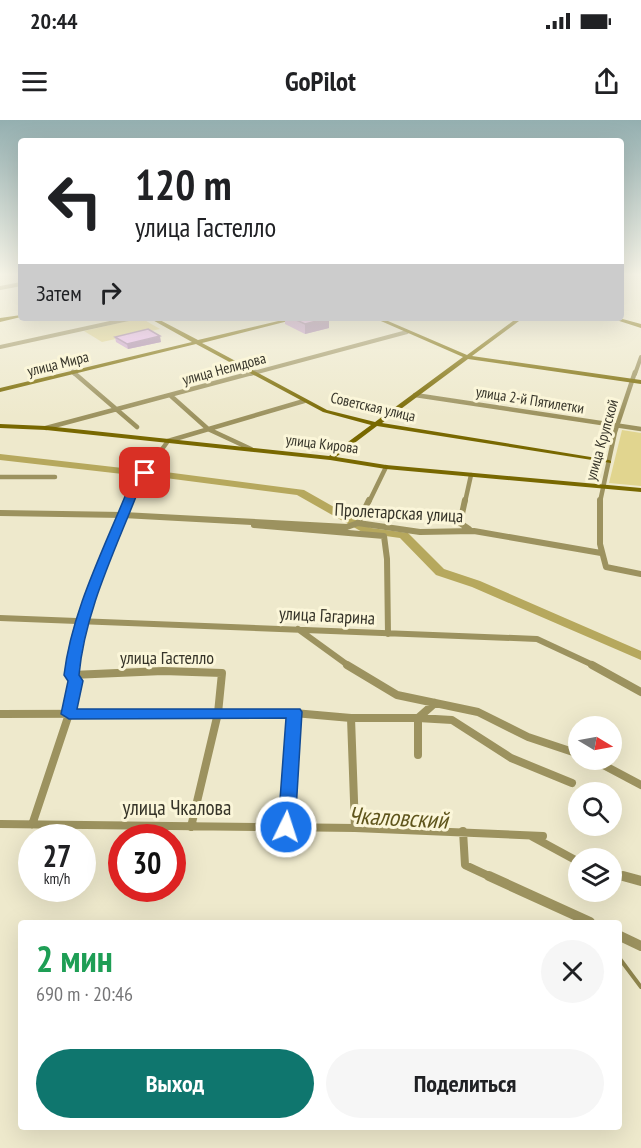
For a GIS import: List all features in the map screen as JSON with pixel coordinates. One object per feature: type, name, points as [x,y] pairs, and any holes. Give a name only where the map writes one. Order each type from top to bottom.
[{"type":"street","points":[[0,347],[119,321]]},
{"type":"street","name":"Советская улица","points":[[157,321],[325,411],[376,424],[609,462]]},
{"type":"street","name":"улица Мира","points":[[0,390],[285,321]]},
{"type":"street","points":[[383,321],[468,357],[641,382]]},
{"type":"street","points":[[330,458],[516,321]]},
{"type":"street","points":[[624,321],[641,326]]},
{"type":"street","name":"улица Нелидова","points":[[46,428],[407,332]]},
{"type":"street","name":"улица Крупской","points":[[641,357],[600,486],[600,553],[606,567],[641,574]]},
{"type":"street","points":[[73,372],[137,427]]},
{"type":"street","name":"улица 2-й Пятилетки","points":[[415,395],[641,429]]},
{"type":"street","points":[[171,396],[208,429],[251,449]]},
{"type":"street","points":[[32,824],[69,714],[76,681],[72,675],[75,648],[82,621],[133,489],[168,441],[304,401]]},
{"type":"street","name":"улица Кирова","points":[[0,426],[46,428],[251,449],[386,467],[641,489]]},
{"type":"street","points":[[357,523],[386,467]]},
{"type":"street","points":[[471,475],[460,523],[474,531]]},
{"type":"street","points":[[0,477],[55,477]]},
{"type":"street","name":"Пролетарская улица","points":[[0,513],[123,515],[384,536],[387,559],[388,634]]},
{"type":"street","name":"Пролетарская улица","points":[[195,520],[230,519],[347,526],[357,523],[420,532],[474,531],[600,553]]},
{"type":"street","name":"улица Гагарина","points":[[0,618],[537,639],[611,674],[641,692]]},
{"type":"street","points":[[298,629],[362,676],[397,695],[478,712],[528,737],[568,750]]},
{"type":"street","name":"улица Гастелло","points":[[72,675],[163,671],[222,673],[218,713]]},
{"type":"street","points":[[418,755],[418,718],[435,702]]},
{"type":"street","points":[[286,827],[294,712]]},
{"type":"street","points":[[0,714],[294,712],[351,718],[452,720],[511,758],[570,782]]},
{"type":"street","points":[[191,827],[218,713]]},
{"type":"street","points":[[351,718],[355,828]]},
{"type":"street","points":[[613,770],[641,785]]},
{"type":"street","name":"улица Чкалова","points":[[0,824],[18,825]]},
{"type":"street","name":"улица Чкалова","points":[[96,826],[355,828],[543,836]]},
{"type":"street","points":[[463,831],[465,865],[586,920]]},
{"type":"street","name":"улица Чкалова","points":[[528,834],[568,856]]},
{"type":"street","points":[[622,876],[641,881]]},
{"type":"street","points":[[622,937],[641,945]]},
{"type":"shaded area","points":[[128,321],[146,321],[160,329],[102,342],[84,331]]},
{"type":"shaded area","points":[[622,430],[641,433],[641,486],[609,483]]},
{"type":"building","points":[[298,321],[316,321],[305,324]]},
{"type":"building","points":[[148,329],[160,336],[127,344],[115,337]]},
{"type":"waterway","points":[[0,457],[140,473]]},
{"type":"waterway","points":[[150,473],[300,492],[368,531],[404,535],[440,572],[476,584],[641,656]]},
{"type":"waterway","name":"Чкаловский","points":[[622,962],[641,987]]},
{"type":"route","points":[[145,473],[133,489],[82,621],[75,648],[72,675],[76,681],[69,714],[294,712],[286,827]]}]
